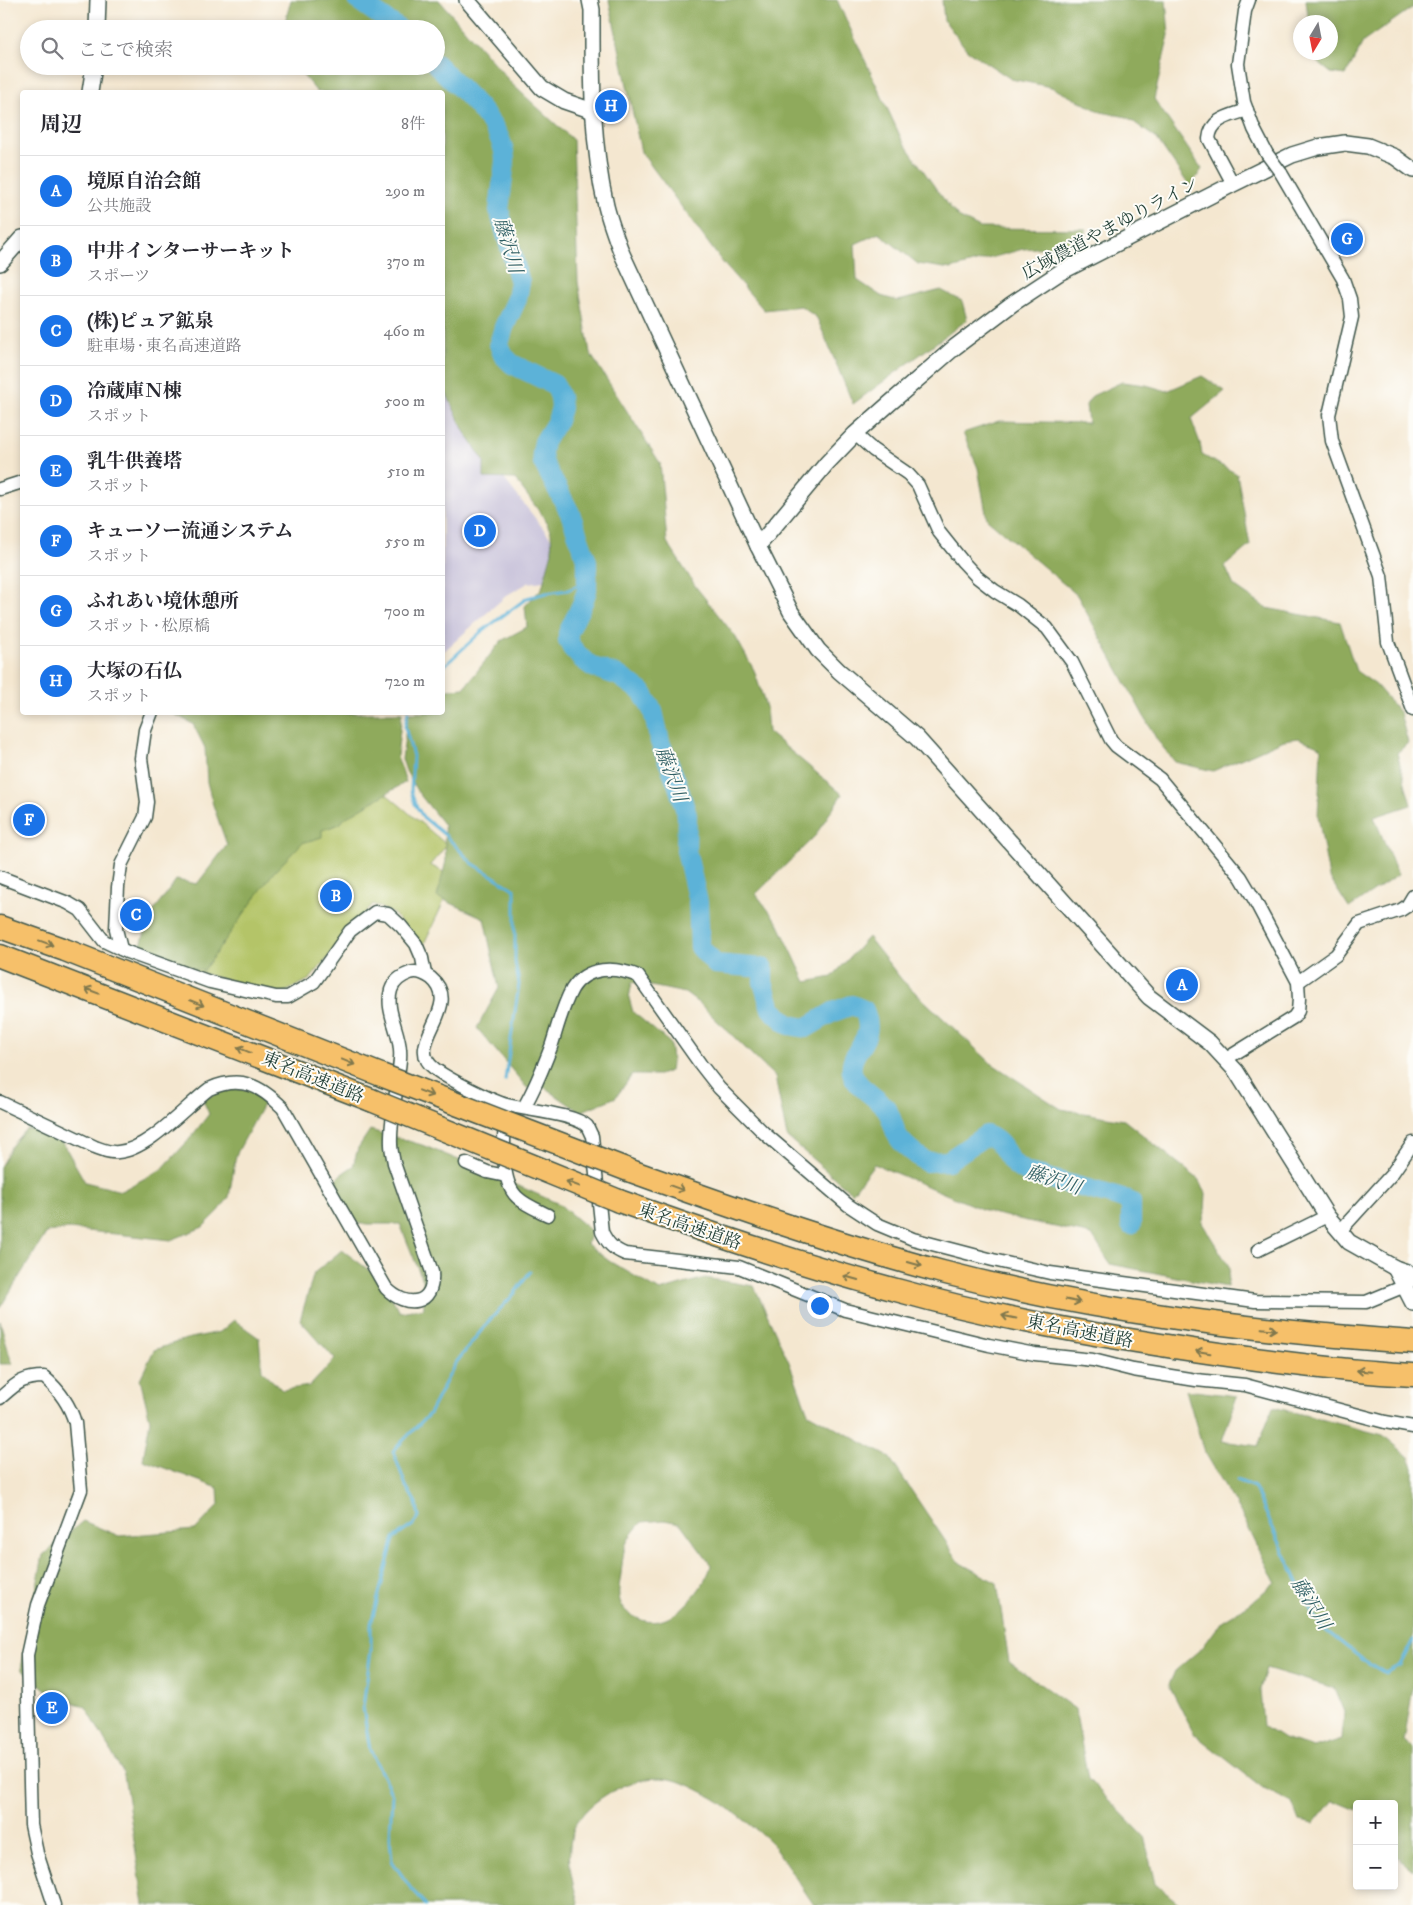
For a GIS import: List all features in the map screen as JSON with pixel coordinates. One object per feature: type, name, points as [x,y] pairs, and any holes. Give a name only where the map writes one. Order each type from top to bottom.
[{"type":"highway","name":"東名高速道路","points":[[0,927],[65,950],[381,1075],[631,1171],[809,1233],[943,1272],[1073,1300],[1197,1321],[1338,1337],[1413,1342]]},
{"type":"highway","name":"東名高速道路","points":[[0,956],[370,1100],[619,1201],[802,1264],[902,1292],[1006,1316],[1131,1341],[1310,1366],[1413,1375]]},
{"type":"street","points":[[97,20],[98,0]]},
{"type":"street","points":[[466,0],[542,88],[564,101],[593,111]]},
{"type":"street","points":[[590,0],[592,10],[593,111],[599,173],[606,208],[622,254],[758,546],[791,612],[818,650],[838,671],[917,738],[1149,997],[1210,1043],[1226,1059],[1236,1071],[1327,1216],[1349,1242],[1395,1268],[1407,1272],[1413,1304]]},
{"type":"street","points":[[1249,0],[1245,11],[1238,64],[1247,110],[1267,154],[1281,173],[1343,279],[1350,299],[1352,317],[1329,415],[1332,441],[1381,576],[1388,642],[1413,710]]},
{"type":"street","points":[[90,90],[93,75]]},
{"type":"street","points":[[1233,184],[1209,139],[1210,132],[1214,124],[1221,119],[1247,110]]},
{"type":"street","name":"広域農道やまゆりライン","points":[[758,546],[827,463],[856,434],[955,347],[1012,304],[1059,274],[1292,155],[1318,147],[1345,143],[1368,146],[1395,157],[1413,170]]},
{"type":"street","points":[[0,263],[20,240]]},
{"type":"street","points":[[856,434],[873,450],[908,474],[918,485],[939,532],[962,562],[983,581],[1047,628],[1072,662],[1111,740],[1116,746],[1160,779],[1241,878],[1254,899],[1298,982],[1298,1011],[1294,1017],[1226,1059]]},
{"type":"street","points":[[0,488],[20,483]]},
{"type":"street","points":[[122,949],[116,930],[118,887],[121,865],[145,817],[147,802],[141,758],[145,730],[151,715]]},
{"type":"street","points":[[0,877],[68,902],[80,910],[104,942],[210,982],[276,997],[288,997],[314,982],[350,931],[375,912],[388,914],[416,944],[422,958],[425,974]]},
{"type":"street","points":[[1298,982],[1336,954],[1359,924],[1401,910],[1407,906],[1413,896]]},
{"type":"street","points":[[524,1108],[540,1078],[573,988],[585,977],[596,972],[610,968],[622,970],[638,976],[700,1065],[719,1088],[764,1133],[848,1205],[877,1224],[913,1239],[993,1260],[1050,1272],[1255,1301],[1366,1302],[1409,1283]]},
{"type":"street","points":[[0,1102],[96,1147],[106,1151],[118,1152],[140,1146],[209,1089],[233,1082],[256,1086],[266,1092],[283,1108],[386,1288],[399,1299],[414,1302],[423,1299],[430,1292],[433,1282],[432,1272],[394,1163],[391,1144],[400,1050],[390,1006],[391,992],[395,983],[403,976],[413,972],[425,974],[438,984],[443,995],[443,1003],[425,1043],[428,1060],[434,1069],[506,1105],[580,1121],[588,1127],[592,1136],[602,1232],[607,1243],[625,1254],[739,1268],[845,1310],[980,1343],[1035,1354],[1093,1360],[1134,1370],[1196,1380],[1245,1385],[1385,1422],[1413,1427]]},
{"type":"street","points":[[506,1105],[503,1148],[506,1176],[517,1197],[548,1215]]},
{"type":"street","points":[[1340,1231],[1391,1175],[1413,1143]]},
{"type":"street","points":[[466,1163],[487,1172],[506,1176]]},
{"type":"street","points":[[1258,1250],[1327,1216]]},
{"type":"street","points":[[0,1398],[19,1381],[30,1376],[44,1376],[53,1384],[72,1412],[75,1423],[81,1490],[38,1605],[26,1655],[31,1825],[37,1853],[54,1905]]},
{"type":"shaded area","points":[[445,362],[494,466],[561,551],[551,580],[528,583],[507,595],[445,650]]},
{"type":"green space","points":[[291,0],[439,0],[513,85],[573,140],[578,282],[590,353],[660,463],[667,542],[696,587],[735,636],[754,670],[766,707],[768,732],[842,794],[815,836],[756,894],[778,923],[806,982],[832,977],[868,937],[902,980],[991,1063],[1061,1109],[1124,1120],[1198,1179],[1206,1193],[1205,1212],[1202,1223],[1230,1268],[1227,1287],[1110,1264],[1092,1235],[991,1213],[874,1164],[852,1193],[787,1137],[775,1077],[701,1005],[685,993],[632,982],[629,998],[633,1012],[670,1043],[672,1059],[670,1071],[659,1075],[632,1075],[616,1097],[580,1112],[544,1087],[527,1088],[477,1028],[499,988],[484,918],[437,897],[446,861],[444,825],[417,791],[402,759],[408,715],[445,715],[445,691],[464,688],[501,641],[527,627],[525,606],[542,588],[552,552],[551,533],[545,519],[515,479],[484,478],[484,461],[464,431],[445,390],[445,90],[315,90],[303,75],[445,75],[445,20],[285,20]]},
{"type":"green space","points":[[609,0],[837,0],[902,140],[958,217],[980,228],[1086,229],[1086,244],[1023,249],[951,269],[918,264],[879,233],[855,244],[857,280],[881,296],[898,301],[941,290],[962,301],[967,320],[853,404],[817,318],[801,306],[764,310],[723,263],[641,152]]},
{"type":"green space","points":[[942,0],[1166,0],[1169,35],[1154,99],[1202,169],[1190,187],[1157,139],[1127,117],[1101,112],[1051,87],[1011,79],[967,50],[944,20]]},
{"type":"green space","points":[[1306,0],[1413,0],[1413,7],[1363,42],[1346,75],[1331,73],[1315,60],[1338,60],[1338,15],[1308,15]]},
{"type":"green space","points":[[1202,376],[1225,391],[1191,419],[1200,443],[1202,455],[1237,474],[1250,545],[1225,566],[1234,586],[1266,608],[1340,622],[1356,671],[1376,685],[1400,713],[1408,743],[1397,753],[1411,805],[1374,817],[1398,875],[1349,908],[1329,877],[1318,816],[1321,747],[1298,738],[1284,740],[1213,771],[1175,762],[1157,740],[1077,595],[987,519],[978,468],[963,433],[999,421],[1088,423],[1086,405],[1092,396],[1122,382],[1146,385],[1167,391]]},
{"type":"green space","points":[[176,715],[402,715],[397,756],[406,782],[345,818],[340,824],[322,830],[322,837],[302,843],[273,873],[203,971],[139,950],[151,915],[176,880],[197,884],[227,845],[207,782],[205,748],[193,724]]},
{"type":"green space","points":[[378,787],[447,845],[430,865],[455,878],[422,948],[394,914],[373,904],[310,979],[283,993],[252,987],[187,969],[230,888]]},
{"type":"green space","points":[[226,1088],[248,1090],[266,1099],[236,1155],[229,1197],[219,1211],[203,1227],[171,1240],[69,1229],[47,1232],[0,1308],[0,1167],[12,1145],[26,1129],[39,1130],[59,1136],[85,1182],[121,1191],[162,1169],[188,1141],[209,1114],[203,1100]]},
{"type":"green space","points":[[370,1130],[422,1145],[559,1204],[591,1231],[587,1244],[609,1261],[660,1291],[705,1278],[754,1286],[789,1362],[808,1413],[889,1457],[960,1563],[997,1583],[1009,1662],[1075,1709],[1088,1779],[1144,1836],[1155,1884],[1181,1905],[814,1905],[773,1845],[753,1827],[724,1804],[698,1789],[677,1781],[656,1778],[632,1783],[606,1795],[584,1812],[577,1823],[570,1844],[570,1862],[572,1879],[579,1905],[144,1905],[124,1775],[86,1707],[51,1694],[21,1669],[43,1555],[83,1521],[119,1536],[195,1530],[219,1505],[218,1488],[143,1460],[150,1420],[140,1379],[154,1350],[186,1339],[220,1332],[234,1320],[259,1338],[262,1371],[282,1390],[310,1386],[335,1359],[300,1320],[314,1273],[342,1250],[381,1279],[400,1312],[424,1308],[423,1281],[400,1224],[359,1224],[343,1211],[332,1190],[339,1176],[353,1166],[358,1148]],"holes":[[[664,1520],[680,1523],[711,1565],[709,1572],[688,1603],[674,1614],[664,1620],[647,1621],[639,1619],[624,1609],[619,1597],[625,1546],[642,1522]]]},
{"type":"green space","points":[[0,1321],[12,1364],[0,1364]]},
{"type":"green space","points":[[1186,1390],[1237,1396],[1222,1441],[1258,1446],[1273,1407],[1383,1435],[1409,1457],[1413,1467],[1413,1687],[1404,1741],[1413,1748],[1413,1870],[1398,1858],[1398,1800],[1353,1800],[1353,1808],[1333,1800],[1314,1824],[1299,1821],[1292,1803],[1263,1788],[1194,1734],[1169,1685],[1175,1671],[1203,1647],[1222,1621],[1250,1604],[1275,1582],[1242,1515],[1203,1449]],"holes":[[[1266,1668],[1334,1688],[1344,1712],[1342,1739],[1314,1748],[1283,1739],[1263,1726],[1260,1690]]]},
{"type":"waterway","name":"藤沢川","points":[[358,0],[386,20]]},
{"type":"waterway","name":"藤沢川","points":[[445,73],[480,108],[498,134],[503,148],[505,161],[499,210],[520,282],[517,299],[504,327],[499,344],[503,355],[512,364],[555,385],[560,397],[561,408],[557,421],[544,442],[543,462],[570,513],[587,561],[587,590],[568,633],[568,640],[572,648],[582,659],[593,667],[619,676],[642,692],[653,711],[660,742],[677,783],[687,815],[686,850],[698,902],[700,947],[715,964],[763,968],[763,982],[771,1009],[789,1025],[806,1028],[833,1012],[852,1005],[864,1010],[868,1030],[853,1061],[852,1072],[854,1078],[886,1108],[896,1133],[902,1142],[926,1162],[948,1161],[986,1135],[999,1143],[1013,1163],[1026,1172],[1131,1202],[1131,1225]]},
{"type":"waterway","points":[[445,665],[481,632],[527,598],[568,590],[587,581]]},
{"type":"waterway","points":[[407,715],[405,727],[413,756],[411,791],[415,804],[423,817],[446,836],[472,863],[515,890],[515,962],[519,984],[505,1080]]},
{"type":"waterway","points":[[426,1905],[412,1890],[392,1861],[390,1838],[392,1794],[370,1750],[363,1707],[371,1650],[371,1624],[394,1538],[413,1525],[419,1516],[416,1503],[406,1486],[393,1451],[429,1414],[455,1364],[530,1272]]},
{"type":"waterway","name":"藤沢川","points":[[1237,1480],[1254,1487],[1314,1617],[1324,1629],[1362,1659],[1385,1673],[1400,1665],[1413,1640]]},
{"type":"place","name":"大塚の石仏","points":[[611,106]]},
{"type":"place","name":"ふれあい境休憩所","points":[[1347,239]]},
{"type":"place","name":"冷蔵庫Ｎ棟","points":[[480,531]]},
{"type":"place","name":"キューソー流通システム","points":[[29,820]]},
{"type":"place","name":"中井インターサーキット","points":[[336,896]]},
{"type":"place","name":"(株)ピュア鉱泉","points":[[136,915]]},
{"type":"place","name":"境原自治会館","points":[[1182,985]]},
{"type":"place","name":"乳牛供養塔","points":[[52,1708]]}]
